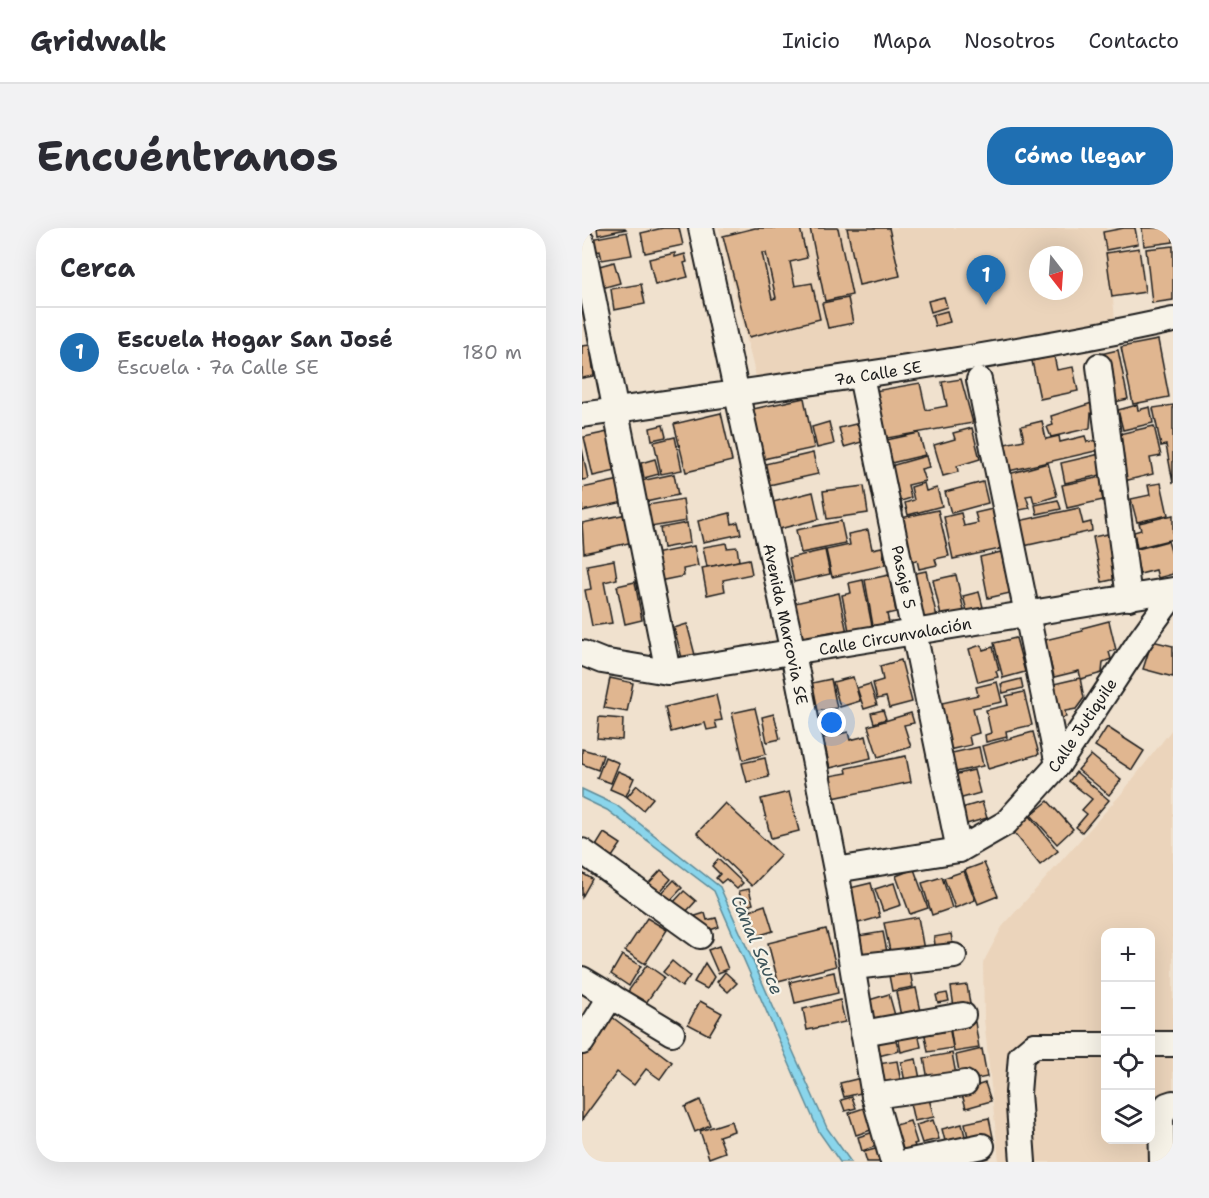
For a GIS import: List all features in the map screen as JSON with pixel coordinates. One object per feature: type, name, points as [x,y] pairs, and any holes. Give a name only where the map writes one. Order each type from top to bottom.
[{"type":"street","name":"Avenida Marcovia SE","points":[[701,228],[793,653],[836,870],[874,1096],[894,1162]]},
{"type":"street","points":[[582,242],[668,672]]},
{"type":"street","name":"7a Calle SE","points":[[582,415],[861,376],[1083,339],[1173,320]]},
{"type":"street","points":[[1099,366],[1129,598]]},
{"type":"street","name":"Pasaje 5","points":[[861,376],[958,850]]},
{"type":"street","points":[[979,380],[1029,613],[1058,765]]},
{"type":"street","name":"Calle Circunvalación","points":[[582,653],[602,661],[668,672],[1173,590]]},
{"type":"street","name":"Calle Jutiquile","points":[[836,870],[958,850],[1006,823],[1058,765],[1141,639],[1173,595]]},
{"type":"street","points":[[582,851],[700,936]]},
{"type":"street","points":[[853,967],[954,956]]},
{"type":"street","points":[[582,979],[672,1033]]},
{"type":"street","points":[[582,1042],[610,996]]},
{"type":"street","points":[[863,1033],[963,1015]]},
{"type":"street","points":[[1155,1044],[1173,1044]]},
{"type":"street","points":[[1023,1162],[1018,1093],[1021,1056],[1034,1045],[1101,1045]]},
{"type":"street","points":[[874,1096],[964,1083]]},
{"type":"street","points":[[1162,1162],[1161,1118],[1167,1105],[1173,1103]]},
{"type":"street","points":[[906,1162],[982,1146]]},
{"type":"shaded area","points":[[719,228],[1106,228],[1115,319],[871,364],[756,377]]},
{"type":"shaded area","points":[[1173,728],[1173,1162],[999,1162],[984,1019],[983,963],[1002,927],[1122,793]]},
{"type":"water","points":[[582,789],[616,805],[720,887],[827,1128],[851,1162],[840,1162],[819,1132],[714,891],[607,810],[582,798]]},
{"type":"building","points":[[597,228],[625,228],[626,229],[598,235]]},
{"type":"building","points":[[663,228],[679,228],[683,245],[645,253],[641,233]]},
{"type":"building","points":[[755,228],[800,228],[807,258],[790,262],[795,286],[812,283],[820,319],[749,337],[723,236]],"holes":[[[762,253],[766,253],[776,298],[772,299]]]},
{"type":"building","points":[[810,228],[838,228],[852,295],[825,301]]},
{"type":"building","points":[[847,228],[889,228],[900,276],[859,285]]},
{"type":"building","points":[[1135,228],[1138,244],[1106,250],[1103,232]]},
{"type":"building","points":[[1142,228],[1173,228],[1173,242],[1144,246]]},
{"type":"building","points":[[627,232],[632,255],[602,260],[600,251],[588,253],[585,240]]},
{"type":"building","points":[[1173,246],[1173,300],[1152,303],[1146,249]]},
{"type":"building","points":[[1139,248],[1145,292],[1112,297],[1106,253]]},
{"type":"building","points":[[675,253],[675,257],[685,254],[687,262],[684,263],[688,277],[655,285],[649,259]]},
{"type":"building","points":[[614,262],[620,283],[598,289],[592,268]]},
{"type":"building","points":[[641,284],[645,304],[614,310],[611,289]]},
{"type":"building","points":[[944,297],[947,307],[931,312],[928,301]]},
{"type":"building","points":[[848,298],[853,323],[828,328],[822,303]]},
{"type":"building","points":[[947,311],[950,322],[935,326],[932,315]]},
{"type":"building","points":[[1158,340],[1169,397],[1133,404],[1121,347]]},
{"type":"building","points":[[590,345],[594,376],[582,378],[582,346]]},
{"type":"building","points":[[1118,350],[1128,399],[1106,404],[1096,355]]},
{"type":"building","points":[[1054,356],[1057,370],[1073,367],[1078,391],[1040,399],[1032,361]]},
{"type":"building","points":[[961,379],[973,423],[876,440],[863,393],[920,383],[926,410],[947,406],[942,382]]},
{"type":"building","points":[[804,398],[814,448],[763,459],[753,409]]},
{"type":"building","points":[[1092,403],[1094,412],[1091,413],[1090,428],[1051,437],[1047,427],[1053,425],[1051,416]]},
{"type":"building","points":[[1137,405],[1138,410],[1150,407],[1153,423],[1123,430],[1118,410]]},
{"type":"building","points":[[1173,405],[1173,483],[1166,445],[1161,446],[1153,408]]},
{"type":"building","points":[[721,413],[732,461],[686,472],[674,424]]},
{"type":"building","points":[[1042,421],[1046,439],[1059,436],[1060,442],[1085,436],[1087,442],[1097,440],[1100,450],[1000,473],[1000,445],[1024,440],[1021,426]]},
{"type":"building","points":[[829,422],[834,444],[817,448],[812,427]]},
{"type":"building","points":[[860,423],[865,441],[844,447],[839,428]]},
{"type":"building","points":[[663,425],[666,437],[652,440],[650,428]]},
{"type":"building","points":[[1154,426],[1161,456],[1150,458],[1153,474],[1120,482],[1119,434]]},
{"type":"building","points":[[972,428],[980,459],[957,466],[958,472],[943,476],[934,445],[955,439],[953,433]]},
{"type":"building","points":[[608,432],[616,471],[593,476],[584,437]]},
{"type":"building","points":[[919,433],[925,455],[887,464],[882,441]]},
{"type":"building","points":[[675,437],[682,470],[661,474],[654,442]]},
{"type":"building","points":[[582,449],[588,479],[582,480]]},
{"type":"building","points":[[813,453],[818,474],[769,485],[765,464]]},
{"type":"building","points":[[1100,454],[1105,474],[1065,483],[1061,463]]},
{"type":"building","points":[[926,456],[929,467],[921,469],[925,481],[908,485],[911,498],[901,501],[903,511],[890,515],[887,467]]},
{"type":"building","points":[[655,459],[659,474],[644,478],[641,463]]},
{"type":"building","points":[[1048,463],[1057,496],[1034,503],[1032,495],[1026,496],[1030,508],[1015,511],[1005,475]]},
{"type":"building","points":[[674,474],[678,495],[641,503],[636,482]]},
{"type":"building","points":[[1107,476],[1110,489],[1101,491],[1103,500],[1067,508],[1062,485]]},
{"type":"building","points":[[620,480],[624,502],[582,511],[582,488]]},
{"type":"building","points":[[983,482],[988,503],[951,513],[945,492]]},
{"type":"building","points":[[924,483],[926,491],[937,488],[942,506],[908,515],[905,503],[914,500],[911,487]]},
{"type":"building","points":[[1161,483],[1168,515],[1137,522],[1131,499],[1150,495],[1148,485]]},
{"type":"building","points":[[864,486],[868,513],[827,519],[823,491]]},
{"type":"building","points":[[813,492],[819,519],[779,529],[773,502]]},
{"type":"building","points":[[683,499],[686,521],[645,528],[642,506]]},
{"type":"building","points":[[1058,500],[1061,509],[1037,514],[1035,505]]},
{"type":"building","points":[[997,508],[1005,548],[953,559],[944,517],[961,513],[964,526],[978,523],[975,513]]},
{"type":"building","points":[[1079,508],[1083,524],[1091,522],[1092,531],[1019,547],[1014,522]]},
{"type":"building","points":[[938,510],[949,556],[935,559],[937,565],[919,569],[917,560],[906,563],[896,519]]},
{"type":"building","points":[[730,513],[732,524],[738,522],[741,534],[703,542],[698,521]]},
{"type":"building","points":[[627,514],[633,542],[584,553],[582,523]]},
{"type":"building","points":[[1173,515],[1173,539],[1137,548],[1134,532],[1141,530],[1139,523]]},
{"type":"building","points":[[841,521],[846,544],[801,553],[796,530]]},
{"type":"building","points":[[687,523],[690,543],[663,548],[660,528]]},
{"type":"building","points":[[868,530],[872,549],[882,547],[885,565],[832,577],[826,550],[850,545],[848,534]]},
{"type":"building","points":[[1117,532],[1126,577],[1102,582],[1093,537]]},
{"type":"building","points":[[1168,541],[1173,558],[1173,574],[1158,578],[1156,570],[1140,574],[1134,550]]},
{"type":"building","points":[[726,543],[727,548],[737,547],[739,561],[707,567],[703,547]]},
{"type":"building","points":[[694,546],[698,566],[683,569],[684,576],[659,581],[654,554]]},
{"type":"building","points":[[825,550],[830,574],[794,582],[789,558]]},
{"type":"building","points":[[1001,552],[1010,593],[988,598],[980,557]]},
{"type":"building","points":[[749,559],[752,574],[723,580],[725,591],[707,595],[702,568]]},
{"type":"building","points":[[614,560],[617,579],[604,582],[612,623],[592,626],[585,590],[591,589],[587,565]]},
{"type":"building","points":[[926,571],[937,617],[917,622],[907,575]]},
{"type":"building","points":[[889,575],[896,612],[887,614],[889,623],[873,626],[865,580]]},
{"type":"building","points":[[956,575],[964,611],[941,616],[933,580]]},
{"type":"building","points":[[863,580],[873,631],[850,636],[842,595],[851,593],[849,583]]},
{"type":"building","points":[[635,582],[642,620],[625,624],[617,586]]},
{"type":"building","points":[[979,592],[983,607],[967,611],[963,596]]},
{"type":"building","points":[[839,593],[847,633],[836,635],[835,631],[802,638],[795,603]]},
{"type":"building","points":[[1109,621],[1116,650],[1109,652],[1111,659],[1103,662],[1102,673],[1081,679],[1079,671],[1054,677],[1045,640],[1083,631],[1082,628]]},
{"type":"building","points":[[687,624],[695,655],[682,658],[674,628]]},
{"type":"building","points":[[1016,638],[1025,672],[1003,678],[994,643]]},
{"type":"building","points":[[1152,641],[1173,646],[1173,677],[1143,669]]},
{"type":"building","points":[[981,645],[983,650],[993,647],[999,670],[996,671],[998,677],[978,682],[969,649]]},
{"type":"building","points":[[901,660],[912,702],[889,708],[886,697],[877,699],[873,683],[883,680],[880,666]]},
{"type":"building","points":[[853,677],[860,701],[840,707],[833,682]]},
{"type":"building","points":[[610,678],[633,683],[627,712],[604,708]]},
{"type":"building","points":[[1080,678],[1084,698],[1076,709],[1065,711],[1066,717],[1052,720],[1045,686]]},
{"type":"building","points":[[831,679],[837,708],[817,711],[812,683]]},
{"type":"building","points":[[1021,679],[1023,688],[1003,693],[1001,684]]},
{"type":"building","points":[[997,682],[1002,702],[973,708],[979,733],[969,736],[971,745],[944,751],[933,705],[978,695],[976,687]]},
{"type":"building","points":[[870,684],[877,705],[864,709],[857,688]]},
{"type":"building","points":[[1024,692],[1032,725],[1006,731],[1007,737],[986,742],[985,735],[991,733],[986,710],[1008,705],[1006,696]]},
{"type":"building","points":[[716,695],[722,720],[715,721],[717,728],[707,730],[705,723],[671,732],[665,707]]},
{"type":"building","points":[[755,708],[766,754],[743,760],[732,713]]},
{"type":"building","points":[[883,710],[886,719],[874,723],[871,713]]},
{"type":"building","points":[[911,713],[914,723],[904,725],[911,747],[878,757],[868,726]]},
{"type":"building","points":[[774,714],[780,739],[767,742],[762,717]]},
{"type":"building","points":[[599,717],[623,719],[622,740],[597,738]]},
{"type":"building","points":[[1107,727],[1144,751],[1132,770],[1095,746]]},
{"type":"building","points":[[848,732],[850,740],[866,736],[871,758],[830,768],[823,738]]},
{"type":"building","points":[[1033,732],[1039,754],[988,769],[982,746]]},
{"type":"building","points":[[979,747],[983,766],[947,774],[943,755]]},
{"type":"building","points":[[582,749],[603,755],[598,770],[582,764]]},
{"type":"building","points":[[1091,755],[1121,780],[1109,795],[1078,770]]},
{"type":"building","points":[[906,756],[911,782],[828,799],[824,777],[847,773],[846,768]]},
{"type":"building","points":[[605,757],[619,763],[611,783],[597,778]]},
{"type":"building","points":[[765,758],[769,777],[747,782],[742,763]]},
{"type":"building","points":[[974,770],[980,793],[948,802],[942,778]]},
{"type":"building","points":[[618,771],[634,778],[626,796],[610,789]]},
{"type":"building","points":[[1076,772],[1109,800],[1082,832],[1076,827],[1087,814],[1082,810],[1092,799],[1069,781]]},
{"type":"building","points":[[637,785],[653,798],[643,810],[627,797]]},
{"type":"building","points":[[789,792],[799,831],[771,838],[761,799]]},
{"type":"building","points":[[1048,801],[1073,829],[1057,844],[1031,815]]},
{"type":"building","points":[[982,802],[987,818],[953,828],[948,812]]},
{"type":"building","points":[[725,803],[781,855],[752,886],[697,833]]},
{"type":"building","points":[[1030,816],[1058,851],[1040,865],[1012,830]]},
{"type":"building","points":[[604,833],[621,844],[612,857],[596,846]]},
{"type":"building","points":[[718,859],[743,883],[737,889],[726,879],[721,883],[716,878],[720,874],[712,866]]},
{"type":"building","points":[[984,863],[998,896],[978,904],[965,870]]},
{"type":"building","points":[[914,869],[928,908],[910,914],[896,876]]},
{"type":"building","points":[[661,870],[671,879],[658,894],[648,884]]},
{"type":"building","points":[[964,871],[975,900],[955,908],[944,878]]},
{"type":"building","points":[[582,873],[592,879],[582,897]]},
{"type":"building","points":[[942,877],[952,908],[932,915],[922,883]]},
{"type":"building","points":[[674,880],[682,888],[669,902],[661,894]]},
{"type":"building","points":[[871,883],[880,917],[855,924],[846,889]]},
{"type":"building","points":[[894,883],[901,905],[883,911],[875,889]]},
{"type":"building","points":[[749,889],[753,904],[743,907],[739,891]]},
{"type":"building","points":[[684,891],[696,901],[685,913],[673,903]]},
{"type":"building","points":[[765,905],[773,931],[757,936],[750,910]]},
{"type":"building","points":[[705,913],[707,920],[716,918],[719,927],[695,935],[689,918]]},
{"type":"building","points":[[918,917],[924,950],[891,956],[884,923]]},
{"type":"building","points":[[647,918],[667,930],[645,964],[625,951]]},
{"type":"building","points":[[826,929],[836,966],[778,981],[768,943]]},
{"type":"building","points":[[883,932],[888,957],[862,961],[858,936]]},
{"type":"building","points":[[951,934],[954,950],[936,953],[934,937]]},
{"type":"building","points":[[719,946],[728,969],[718,973],[708,950]]},
{"type":"building","points":[[622,955],[641,966],[629,986],[611,974]]},
{"type":"building","points":[[672,961],[690,976],[682,987],[663,972]]},
{"type":"building","points":[[705,963],[714,977],[707,989],[694,982]]},
{"type":"building","points":[[647,965],[664,977],[641,1010],[624,997]]},
{"type":"building","points":[[909,966],[913,987],[892,991],[888,970]]},
{"type":"building","points":[[725,972],[737,983],[728,992],[717,982]]},
{"type":"building","points":[[834,972],[838,993],[795,1003],[790,982]]},
{"type":"building","points":[[967,985],[970,1004],[954,1007],[951,987]]},
{"type":"building","points":[[916,988],[922,1016],[902,1021],[896,992]]},
{"type":"building","points":[[947,993],[949,1001],[938,1003],[936,995]]},
{"type":"building","points":[[889,994],[896,1019],[876,1025],[869,1000]]},
{"type":"building","points":[[840,1000],[845,1022],[807,1030],[803,1009]]},
{"type":"building","points":[[700,1001],[722,1013],[709,1035],[688,1024]]},
{"type":"building","points":[[604,1011],[672,1062],[660,1079],[646,1069],[634,1085],[617,1072],[582,1120],[582,1041]]},
{"type":"building","points":[[975,1022],[979,1048],[954,1052],[950,1026]]},
{"type":"building","points":[[949,1026],[953,1048],[928,1052],[924,1030]]},
{"type":"building","points":[[917,1027],[921,1047],[901,1052],[897,1032]]},
{"type":"building","points":[[894,1033],[899,1051],[874,1057],[870,1038]]},
{"type":"building","points":[[982,1049],[987,1077],[961,1082],[956,1055]]},
{"type":"building","points":[[952,1053],[957,1080],[929,1085],[924,1058]]},
{"type":"building","points":[[916,1059],[921,1084],[906,1087],[901,1062]]},
{"type":"building","points":[[897,1061],[901,1083],[882,1086],[878,1064]]},
{"type":"building","points":[[861,1078],[865,1092],[844,1097],[840,1083]]},
{"type":"building","points":[[985,1083],[991,1101],[966,1108],[961,1091]]},
{"type":"building","points":[[852,1097],[856,1108],[845,1111],[841,1100]]},
{"type":"building","points":[[929,1099],[934,1117],[914,1121],[910,1103]]},
{"type":"building","points":[[700,1100],[710,1125],[695,1132],[685,1107]]},
{"type":"building","points":[[870,1106],[877,1128],[856,1135],[849,1113]]},
{"type":"building","points":[[989,1118],[994,1142],[970,1147],[965,1123]]},
{"type":"building","points":[[933,1120],[939,1139],[922,1143],[916,1125]]},
{"type":"building","points":[[731,1121],[734,1131],[719,1136],[725,1152],[709,1158],[700,1131]]},
{"type":"building","points":[[910,1121],[917,1143],[914,1144],[917,1152],[898,1157],[889,1127]]},
{"type":"building","points":[[962,1124],[967,1144],[947,1149],[942,1129]]},
{"type":"building","points":[[877,1131],[882,1144],[862,1151],[858,1137]]},
{"type":"building","points":[[883,1147],[888,1162],[867,1162],[864,1152]]},
{"type":"place","name":"Escuela Hogar San José","points":[[986,305]]},
{"type":"water label","name":"Canal Sauce","points":[[757,945]]}]
